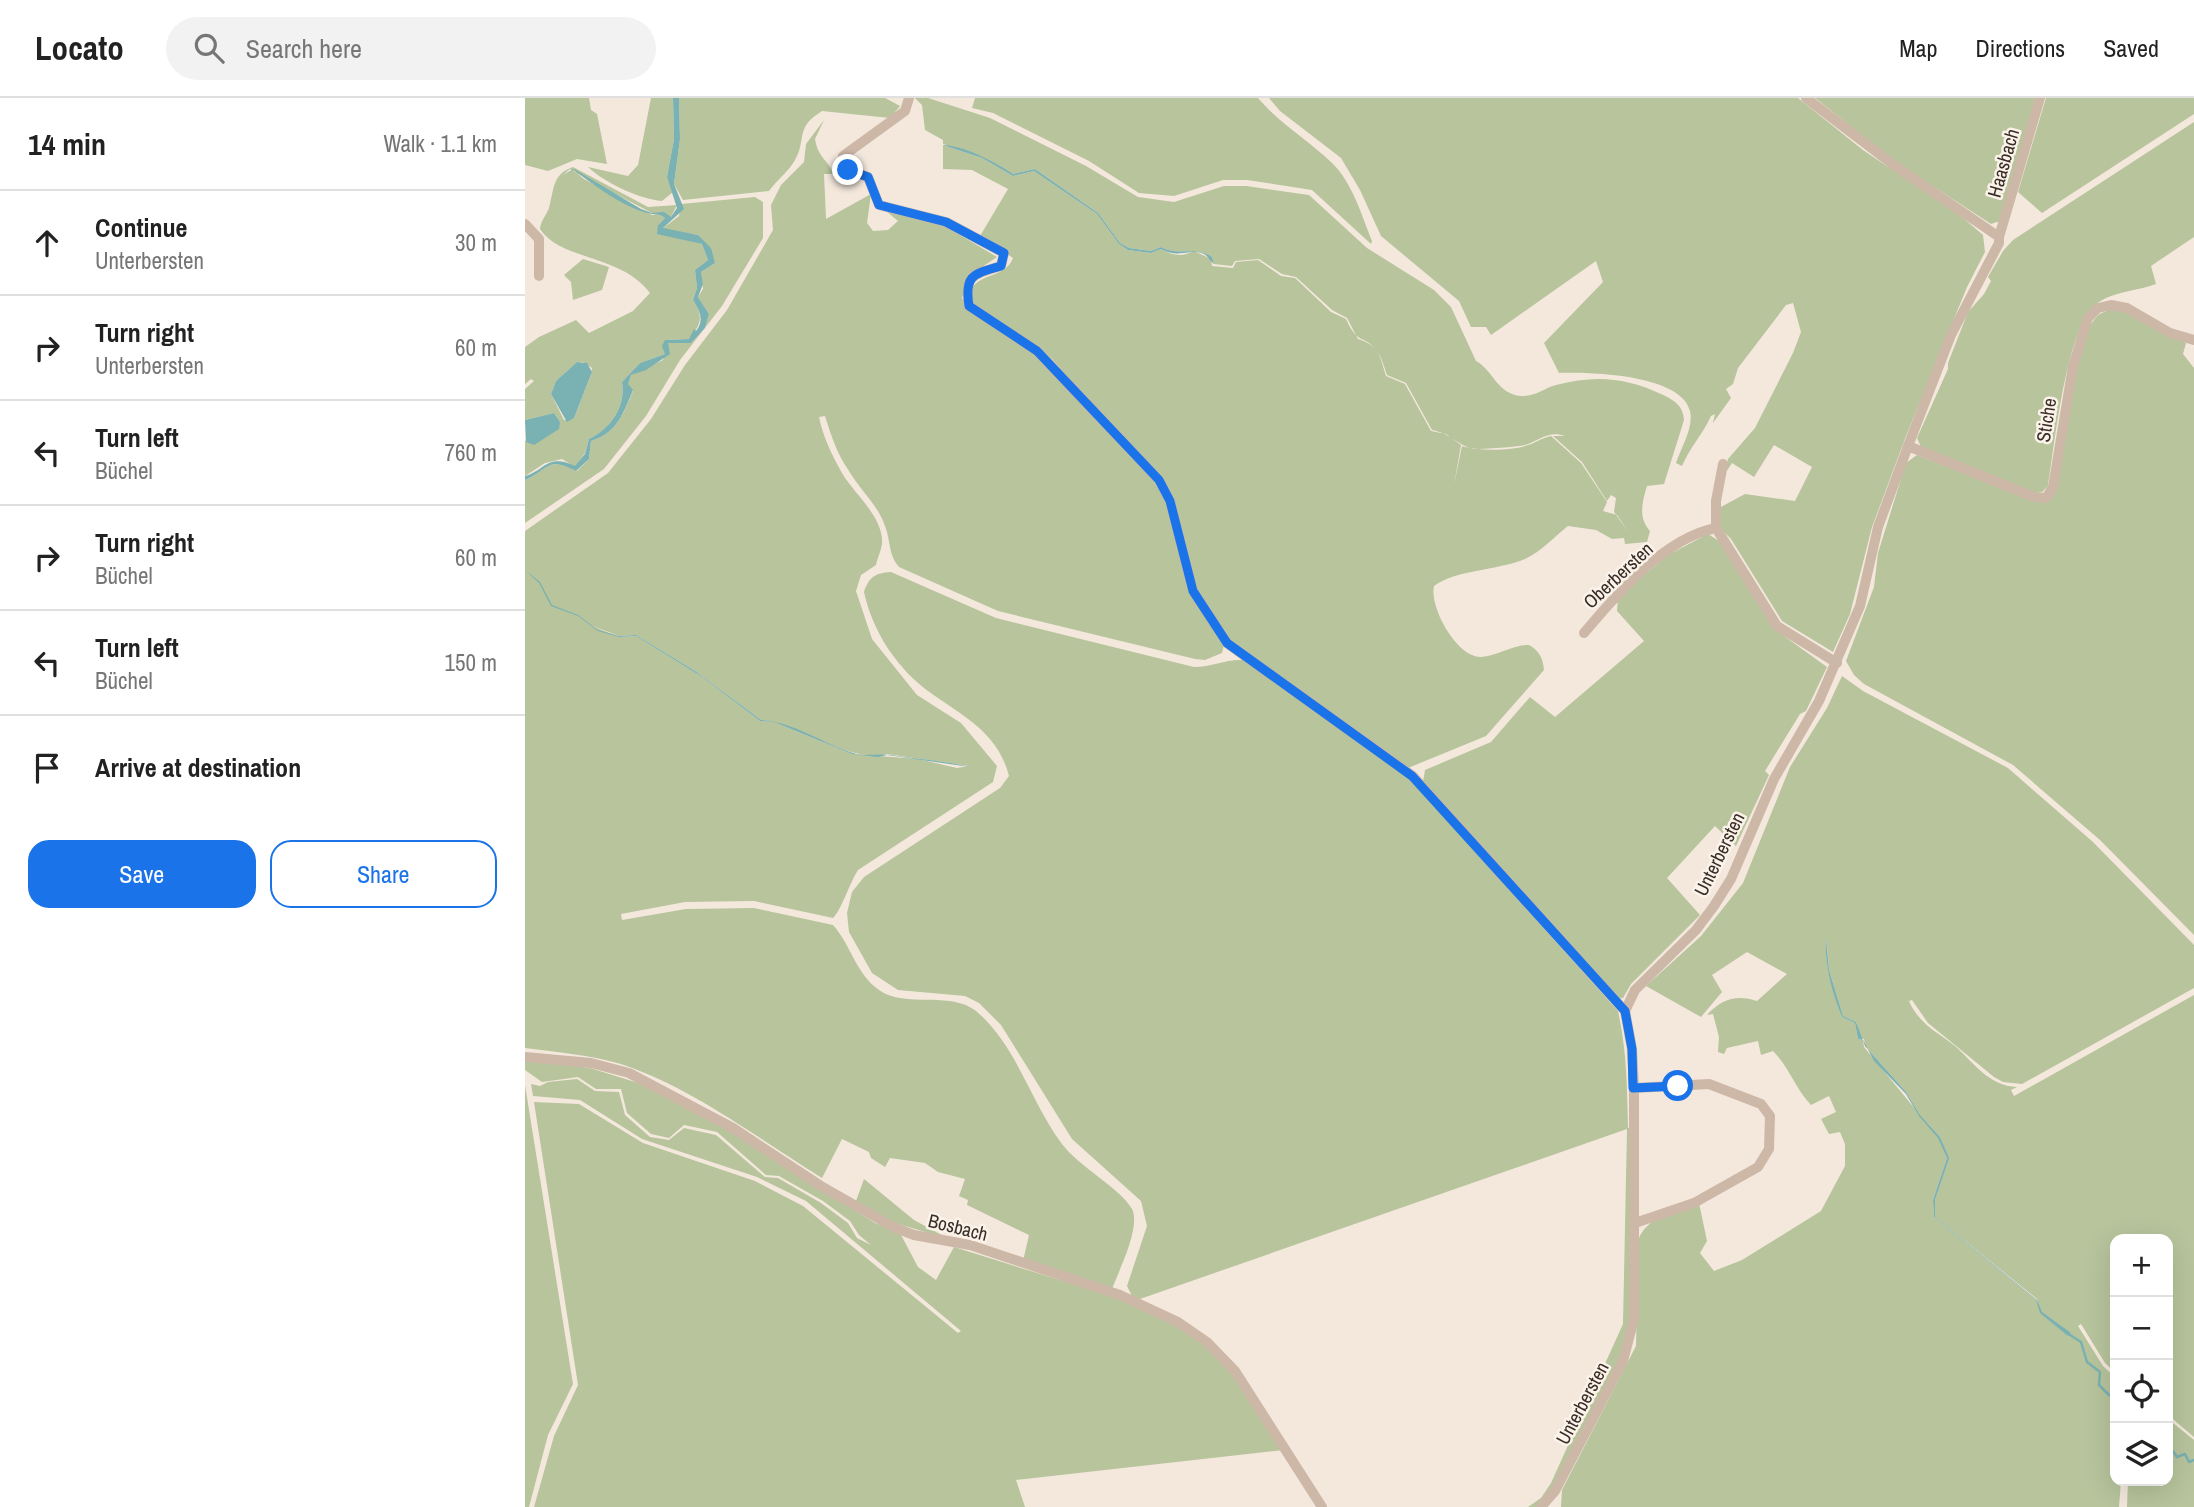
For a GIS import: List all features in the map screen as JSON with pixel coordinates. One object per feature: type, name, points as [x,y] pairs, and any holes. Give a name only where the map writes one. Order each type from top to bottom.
[{"type":"street","points":[[909,98],[905,111],[843,156],[848,170],[868,177],[879,205],[946,222],[1004,253],[1001,266],[978,273],[970,279],[966,287],[969,306],[1037,351],[1159,480],[1170,501],[1193,591],[1227,643],[1412,776],[1625,1011]]},
{"type":"street","points":[[1806,98],[1895,166],[1999,237]]},
{"type":"street","name":"Haasbach","points":[[1908,446],[1951,335],[1999,243],[2040,98]]},
{"type":"street","points":[[525,224],[539,239],[539,276]]},
{"type":"street","name":"Stiche","points":[[1908,446],[2033,497],[2046,498],[2053,487],[2073,366],[2088,318],[2098,308],[2111,305],[2127,308],[2170,333],[2194,340]]},
{"type":"street","name":"Unterbersten","points":[[1541,1507],[1555,1491],[1623,1361],[1634,1319],[1632,1049],[1625,1011],[1635,990],[1696,930],[1731,878],[1774,779],[1819,701],[1837,663],[1860,606],[1878,527],[1908,446]]},
{"type":"street","points":[[1723,464],[1716,501],[1716,528],[1764,610],[1777,626],[1837,663]]},
{"type":"street","name":"Oberbersten","points":[[1584,633],[1651,562],[1698,534],[1716,528]]},
{"type":"street","name":"Bosbach","points":[[525,1057],[591,1063],[629,1073],[733,1128],[821,1186],[893,1227],[914,1235],[970,1245],[1119,1295],[1178,1322],[1207,1342],[1235,1371],[1322,1507]]},
{"type":"street","points":[[1633,1088],[1709,1084],[1761,1104],[1770,1116],[1769,1149],[1758,1167],[1694,1203],[1635,1223]]},
{"type":"green space","points":[[525,98],[589,98],[591,110],[597,114],[607,164],[577,159],[548,171],[525,165]]},
{"type":"green space","points":[[651,98],[673,98],[674,139],[667,177],[673,192],[662,201],[623,189],[603,179],[588,167],[628,176],[638,165]]},
{"type":"green space","points":[[679,98],[885,98],[900,106],[890,118],[822,111],[813,117],[804,129],[795,160],[769,191],[683,200],[674,184],[680,139]]},
{"type":"green space","points":[[915,98],[928,98],[990,118],[1086,166],[1138,197],[1174,202],[1224,186],[1246,186],[1309,195],[1367,248],[1434,290],[1451,307],[1476,361],[1506,391],[1526,396],[1570,382],[1609,379],[1648,388],[1677,404],[1682,410],[1684,420],[1664,484],[1647,486],[1644,498],[1642,515],[1650,531],[1647,542],[1625,544],[1624,538],[1612,539],[1596,530],[1568,526],[1543,548],[1525,559],[1465,573],[1434,586],[1440,618],[1454,641],[1463,649],[1481,657],[1529,645],[1542,659],[1544,670],[1486,736],[1408,768],[1232,644],[1196,590],[1170,494],[1052,359],[973,305],[971,289],[981,280],[1005,269],[1013,258],[980,236],[1008,189],[972,170],[943,169],[943,145],[982,158],[1013,176],[1034,171],[1097,214],[1119,244],[1128,250],[1151,253],[1161,249],[1177,255],[1193,251],[1174,251],[1161,247],[1151,251],[1129,248],[1120,243],[1098,213],[1035,169],[1013,174],[982,157],[943,144],[943,140],[925,130],[922,105]],"holes":[[[1195,251],[1212,257],[1214,264],[1232,266],[1235,261],[1259,259],[1282,274],[1296,277],[1332,310],[1347,318],[1356,335],[1346,319],[1331,312],[1295,278],[1281,276],[1258,260],[1236,262],[1233,268],[1212,266],[1211,259]],[[1374,348],[1378,352],[1387,375],[1406,383],[1432,430],[1443,433],[1431,431],[1405,384],[1386,376]],[[1554,434],[1565,436],[1553,436],[1582,462],[1607,501],[1611,495],[1616,498],[1616,515],[1603,511],[1607,502],[1581,463],[1551,436],[1518,448],[1478,449],[1521,446]],[[1451,438],[1470,448],[1462,446],[1454,485],[1461,445]]]},
{"type":"green space","points":[[975,98],[1258,98],[1339,171],[1356,200],[1371,244],[1312,190],[1247,180],[1223,180],[1174,196],[1139,193],[1089,161],[993,113],[972,108]]},
{"type":"green space","points":[[1269,98],[1798,98],[1863,150],[1962,217],[1983,235],[1985,252],[1967,287],[1906,436],[1872,527],[1850,614],[1833,652],[1782,621],[1731,539],[1720,528],[1719,508],[1745,494],[1795,501],[1812,467],[1774,445],[1754,477],[1732,463],[1724,475],[1728,459],[1755,428],[1793,353],[1801,332],[1793,303],[1786,305],[1738,368],[1733,384],[1726,389],[1731,398],[1713,423],[1715,414],[1711,416],[1682,466],[1676,463],[1689,431],[1691,417],[1683,399],[1670,389],[1652,382],[1611,375],[1559,373],[1544,343],[1603,282],[1596,261],[1491,335],[1486,327],[1471,327],[1459,301],[1381,236],[1360,190],[1341,158],[1280,111]]},
{"type":"green space","points":[[1815,98],[2035,98],[2000,221],[1991,224],[1896,162]]},
{"type":"green space","points":[[2046,98],[2194,98],[2194,114],[2042,213],[2018,192]]},
{"type":"green space","points":[[824,120],[815,139],[833,174],[824,174],[826,219],[871,194],[867,223],[873,231],[888,230],[898,221],[886,211],[938,222],[997,257],[970,275],[962,298],[968,310],[1048,364],[1152,477],[1164,496],[1190,593],[1224,645],[1222,653],[1205,660],[1195,659],[998,611],[899,567],[893,557],[882,518],[841,458],[825,416],[819,417],[825,439],[838,466],[873,515],[881,534],[882,544],[876,565],[861,575],[856,591],[872,639],[917,695],[961,723],[997,766],[993,782],[858,870],[833,918],[754,901],[685,902],[621,914],[622,920],[686,909],[754,908],[833,925],[859,968],[879,990],[902,998],[953,1002],[976,1011],[990,1025],[1013,1057],[1062,1144],[1118,1193],[1132,1209],[1134,1226],[1112,1289],[1023,1261],[1029,1235],[967,1205],[968,1200],[959,1196],[965,1179],[938,1172],[925,1163],[890,1158],[885,1167],[871,1158],[869,1152],[842,1139],[822,1178],[699,1100],[647,1074],[597,1058],[525,1048],[525,531],[608,473],[651,419],[685,365],[727,310],[773,230],[771,205],[781,185],[804,162],[806,144]],"holes":[[[585,623],[619,636],[636,635],[695,671],[761,720],[771,722],[760,721],[702,677],[636,636],[619,637]],[[775,722],[840,748],[871,755],[852,754]],[[887,754],[969,766],[957,768],[918,759],[872,756]]]},
{"type":"green space","points":[[2194,122],[2194,237],[2151,266],[2156,284],[2106,298],[2088,314],[2070,358],[2048,486],[2042,492],[2034,493],[1921,447],[1917,438],[1948,369],[1968,312],[1984,294],[1991,281],[1988,277],[2003,251],[2013,240]]},
{"type":"green space","points":[[573,167],[648,207],[677,205],[671,217],[662,215],[665,218],[658,225],[674,237],[702,244],[708,260],[695,270],[697,288],[693,300],[700,316],[696,329],[689,339],[665,340],[665,354],[640,363],[622,382],[622,400],[615,416],[604,429],[589,439],[585,453],[575,467],[562,459],[545,463],[525,476],[525,441],[560,422],[554,413],[525,420],[525,389],[534,381],[531,379],[525,384],[525,347],[539,337],[576,320],[589,333],[633,311],[650,293],[638,280],[624,271],[562,247],[540,229],[557,178],[566,170]],"holes":[[[577,173],[652,213],[662,215],[652,215]],[[577,362],[583,362],[592,368],[591,375],[574,418],[564,420],[551,394],[556,381]]]},
{"type":"green space","points":[[755,197],[763,202],[763,238],[722,306],[705,328],[709,314],[698,297],[703,289],[701,272],[715,263],[698,235],[662,229],[679,216],[681,204]]},
{"type":"green space","points":[[583,259],[609,267],[602,290],[573,300],[571,282],[564,275]]},
{"type":"green space","points":[[2112,309],[2125,312],[2186,343],[2183,354],[2194,368],[2194,935],[2100,840],[2013,765],[1864,684],[1854,675],[1846,661],[1874,587],[1878,553],[1906,463],[1917,455],[2032,501],[2056,490],[2070,400],[2081,351],[2094,320]]},
{"type":"green space","points":[[704,329],[680,360],[646,416],[604,469],[525,523],[525,480],[554,464],[577,471],[589,459],[591,441],[613,428],[622,415],[633,391],[627,384],[631,375],[663,360],[668,343],[691,343]]},
{"type":"green space","points":[[1708,534],[1719,541],[1774,629],[1827,667],[1806,711],[1800,714],[1765,771],[1769,775],[1736,846],[1715,826],[1667,878],[1700,915],[1631,984],[1623,998],[1617,999],[1423,782],[1425,770],[1491,742],[1530,697],[1555,717],[1644,641],[1617,611],[1618,597],[1668,555]]},
{"type":"green space","points":[[891,572],[996,618],[1194,667],[1243,660],[1409,778],[1618,1011],[1625,1055],[1630,1128],[1630,1321],[1619,1362],[1554,1487],[1536,1507],[1528,1507],[1541,1498],[1551,1483],[1623,1324],[1627,1129],[1140,1299],[1132,1296],[1127,1286],[1147,1226],[1141,1201],[1072,1139],[1001,1025],[979,1003],[965,996],[898,990],[872,973],[849,932],[847,913],[852,892],[864,877],[1000,788],[1009,776],[1003,760],[986,734],[913,679],[886,645],[864,592],[873,577]]},
{"type":"green space","points":[[1842,676],[1863,691],[2008,768],[2093,842],[2194,945],[2194,988],[2022,1084],[2003,1082],[1994,1077],[1928,1023],[1912,1000],[1909,1001],[1923,1021],[1990,1078],[2007,1086],[2017,1087],[2011,1090],[2014,1096],[2194,995],[2194,1437],[2173,1419],[2173,1234],[2110,1234],[2110,1368],[2081,1324],[2078,1326],[2103,1366],[2110,1372],[2110,1486],[2121,1486],[2119,1507],[1561,1507],[1562,1490],[1636,1346],[1639,1238],[1643,1230],[1665,1215],[1699,1203],[1707,1241],[1700,1253],[1714,1271],[1742,1260],[1821,1211],[1845,1166],[1845,1144],[1840,1132],[1829,1134],[1821,1119],[1836,1112],[1829,1096],[1811,1105],[1773,1051],[1761,1055],[1758,1041],[1727,1048],[1724,1054],[1718,1052],[1719,1037],[1713,1014],[1707,1015],[1730,999],[1757,1001],[1787,974],[1747,952],[1712,975],[1722,992],[1701,1017],[1646,986],[1701,936],[1743,883],[1790,767],[1827,708]],"holes":[[[1826,938],[1829,970],[1843,1016],[1856,1022],[1860,1038],[1864,1039],[1865,1046],[1906,1092],[1920,1115],[1864,1047],[1863,1040],[1858,1039],[1855,1023],[1842,1017],[1832,988],[1828,968]],[[1920,1116],[1940,1137],[1948,1158],[1935,1200],[1935,1217],[2037,1299],[2041,1313],[2036,1300],[1934,1217],[1933,1200],[1947,1158],[1939,1138]]]},
{"type":"green space","points":[[525,1060],[590,1068],[648,1086],[731,1132],[875,1223],[900,1233],[918,1267],[936,1280],[954,1247],[1130,1302],[1158,1315],[1204,1344],[1233,1374],[1284,1450],[1016,1480],[1025,1507],[534,1507],[554,1436],[578,1385],[534,1102],[579,1104],[643,1143],[755,1181],[803,1206],[958,1333],[961,1331],[806,1201],[757,1177],[642,1139],[580,1100],[533,1096],[531,1084],[540,1086],[548,1082],[577,1079],[595,1091],[619,1092],[625,1115],[650,1137],[669,1140],[684,1128],[716,1135],[765,1177],[778,1178],[821,1203],[848,1223],[857,1238],[871,1245],[859,1235],[850,1221],[823,1201],[779,1176],[766,1175],[717,1132],[684,1125],[669,1138],[651,1134],[627,1113],[621,1089],[596,1089],[578,1077],[542,1082],[525,1070]]},
{"type":"green space","points":[[525,1085],[573,1384],[548,1435],[529,1507],[525,1507]]},
{"type":"green space","points":[[864,1179],[914,1220],[949,1239],[895,1223],[856,1201]]},
{"type":"green space","points":[[2173,1423],[2194,1440],[2194,1507],[2127,1507],[2128,1486],[2173,1486]]},
{"type":"water","points":[[673,98],[679,98],[680,139],[674,184],[684,209],[663,228],[698,235],[711,248],[715,263],[701,272],[703,284],[698,297],[709,314],[705,328],[691,343],[668,343],[670,354],[646,370],[631,375],[628,384],[633,390],[622,415],[613,428],[591,441],[589,459],[576,471],[554,464],[525,480],[525,476],[552,462],[566,462],[575,466],[585,454],[589,439],[604,429],[615,416],[622,400],[622,382],[640,363],[665,354],[662,346],[665,340],[689,339],[694,329],[696,331],[699,327],[700,315],[693,300],[697,288],[695,270],[708,260],[702,244],[657,234],[658,225],[665,218],[661,215],[638,210],[626,205],[574,170],[563,175],[574,169],[641,209],[652,213],[664,212],[671,217],[677,208],[667,177],[674,139]]},
{"type":"water","points":[[943,145],[979,155],[1013,174],[1035,169],[1098,213],[1120,243],[1129,248],[1151,251],[1161,247],[1174,251],[1199,252],[1173,253],[1161,249],[1151,253],[1128,250],[1119,244],[1097,214],[1034,171],[1013,176],[982,158]]},
{"type":"water","points":[[577,362],[587,363],[592,372],[574,418],[567,422],[551,394],[556,381]]},
{"type":"water","points":[[554,413],[560,422],[559,429],[534,445],[526,442],[525,420]]},
{"type":"water","points":[[525,570],[540,582],[552,605],[578,615],[598,630],[619,636],[636,635],[695,671],[761,720],[772,722],[760,721],[702,677],[636,636],[619,637],[598,631],[578,616],[551,606],[539,583]]},
{"type":"water","points":[[776,723],[858,754],[891,755],[970,767],[887,755],[878,757],[852,754]]},
{"type":"water","points":[[1826,937],[1829,970],[1843,1016],[1856,1022],[1863,1040],[1858,1039],[1855,1023],[1842,1017],[1838,1007],[1828,968]]},
{"type":"water","points":[[1868,1049],[1906,1092],[1920,1115],[1940,1137],[1949,1158],[1935,1200],[1935,1217],[2037,1300],[2042,1312],[2071,1333],[2068,1336],[2040,1313],[2036,1300],[1934,1217],[1933,1200],[1947,1158],[1938,1138],[1919,1116],[1906,1094],[1874,1061]]},
{"type":"waterway","points":[[2067,1333],[2081,1342],[2087,1362],[2100,1372],[2099,1385],[2110,1395]]},
{"type":"waterway","points":[[2173,1451],[2177,1457],[2185,1454],[2189,1462],[2194,1460]]},
{"type":"route","points":[[848,170],[868,177],[879,205],[946,222],[1004,253],[1005,260],[1001,266],[978,273],[970,279],[966,287],[969,306],[978,315],[1037,351],[1153,472],[1170,501],[1193,591],[1227,643],[1412,776],[1614,1002],[1625,1011],[1632,1049],[1633,1088],[1678,1086]]}]
